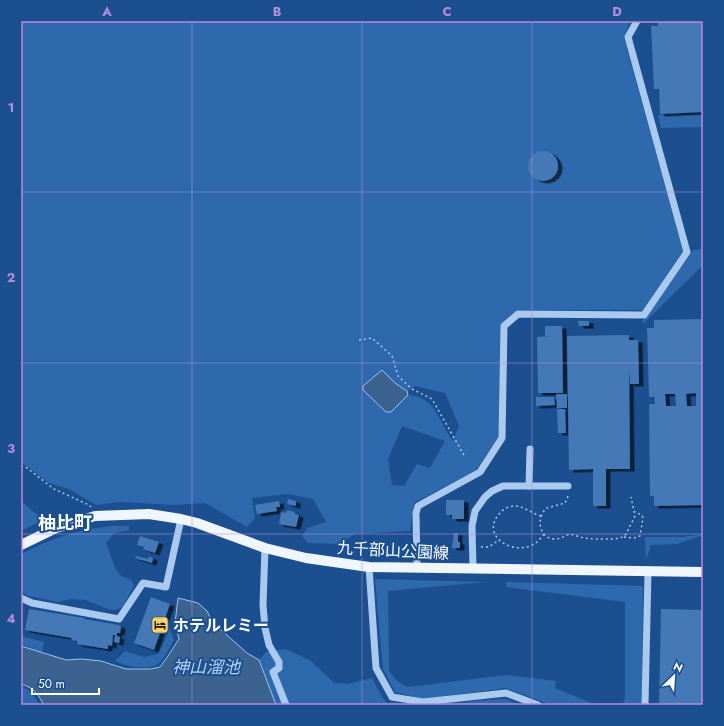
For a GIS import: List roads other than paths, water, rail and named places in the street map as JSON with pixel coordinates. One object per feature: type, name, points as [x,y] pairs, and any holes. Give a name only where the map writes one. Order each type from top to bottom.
[{"type":"main road","name":"九千部山公園線","points":[[21,545],[56,528],[95,516],[149,514],[197,523],[265,548],[306,558],[369,567],[703,572]]},
{"type":"street","points":[[416,567],[416,513],[418,506],[480,472],[502,438],[504,326],[518,314],[644,315],[687,252],[628,37],[637,21]]},
{"type":"street","points":[[529,486],[530,449]]},
{"type":"street","points":[[473,568],[472,526],[475,511],[484,497],[503,486],[568,486]]},
{"type":"street","points":[[21,598],[32,603],[119,619],[143,583],[166,587],[181,519]]},
{"type":"street","points":[[265,548],[263,605],[265,628],[269,645],[279,662],[279,668],[273,672],[286,705]]},
{"type":"street","points":[[369,567],[376,668],[392,697],[423,702],[506,692],[538,705]]},
{"type":"street","points":[[645,705],[648,572]]},
{"type":"water","points":[[382,370],[395,383],[407,391],[408,395],[391,412],[386,412],[363,390],[363,386]]},
{"type":"water","name":"神山溜池","points":[[178,598],[198,603],[207,611],[211,619],[220,629],[247,653],[259,660],[276,705],[44,705],[35,692],[29,687],[21,684],[21,646],[66,660],[81,659],[101,661],[126,669],[151,669],[160,667],[179,639],[175,623]]},
{"type":"place","name":"ホテルレミー","points":[[160,625]]},
{"type":"district","name":"柚比町","points":[[65,523]]}]
